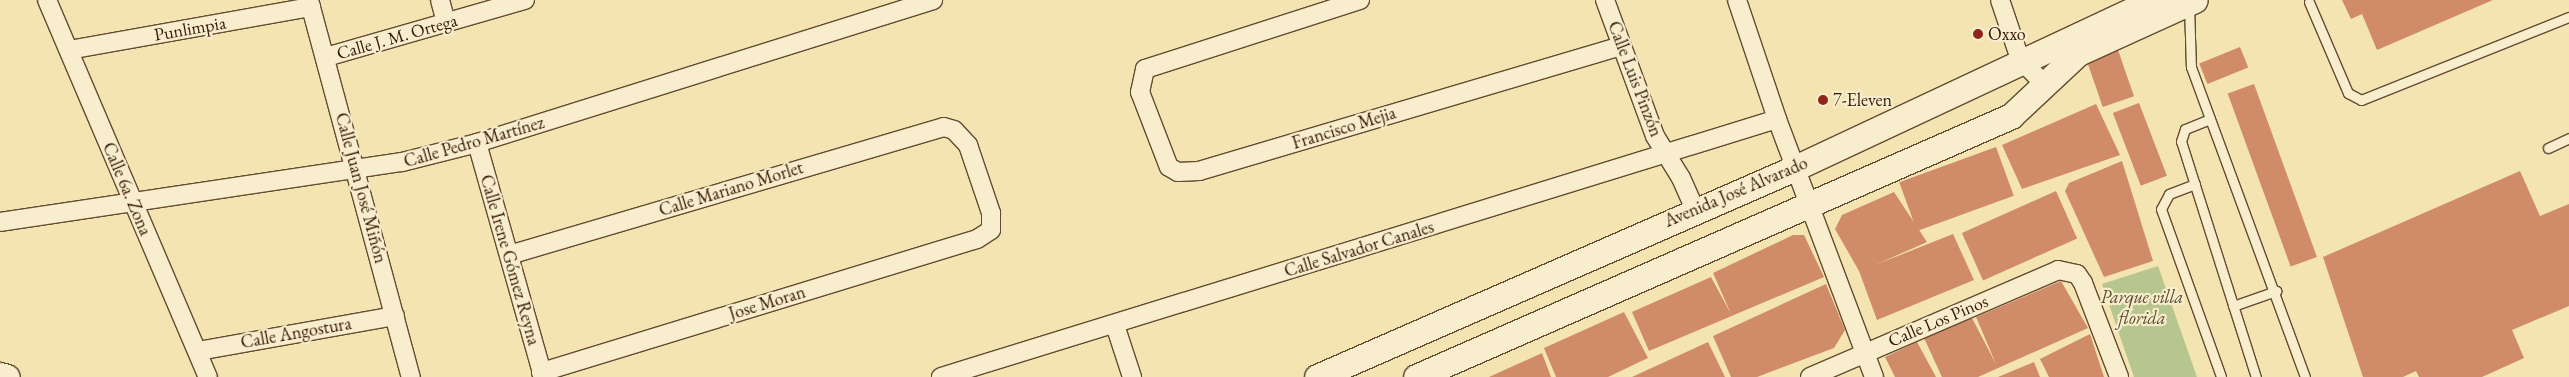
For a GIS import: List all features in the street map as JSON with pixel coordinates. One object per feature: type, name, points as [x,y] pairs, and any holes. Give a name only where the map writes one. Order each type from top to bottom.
[{"type":"street","name":"Calle 6a. Zona","points":[[47,0],[131,203],[198,350],[208,377]]},
{"type":"street","points":[[440,0],[446,23]]},
{"type":"street","name":"Calle J. M. Ortega","points":[[326,57],[525,0]]},
{"type":"street","name":"Calle Pedro Martínez","points":[[0,222],[356,170],[477,143],[933,0]]},
{"type":"street","name":"Francisco Mejia","points":[[1360,0],[1145,69],[1140,92],[1163,159],[1174,170],[1188,173],[1620,46]]},
{"type":"street","name":"Calle Luis Pinzón","points":[[1605,0],[1620,46],[1655,136],[1695,210]]},
{"type":"street","points":[[1737,0],[1794,168],[1867,352],[1874,377]]},
{"type":"street","points":[[2000,0],[2020,59],[2044,84]]},
{"type":"street","name":"Avenida José Alvarado","points":[[1317,377],[1794,168],[2020,59],[2153,4],[2190,1]]},
{"type":"street","name":"Punlimpia","points":[[69,50],[310,4]]},
{"type":"street","name":"Calle Juan José Miñón","points":[[310,4],[326,57],[411,377]]},
{"type":"street","name":"Avenida José Alvarado","points":[[1416,377],[1810,206],[2011,116],[2078,53],[2153,4]]},
{"type":"street","name":"Calle Salvador Canales","points":[[941,377],[1777,120]]},
{"type":"street","name":"Calle Mariano Morlet","points":[[509,255],[933,129],[954,130],[968,145],[991,213],[990,230]]},
{"type":"street","name":"Calle Irene Gómez Reyna","points":[[477,143],[542,374]]},
{"type":"street","name":"Jose Moran","points":[[542,374],[978,239],[990,230]]},
{"type":"street","name":"Calle Los Pinos","points":[[1810,377],[2058,270],[2068,270],[2084,284],[2119,377]]},
{"type":"street","name":"Calle Angostura","points":[[198,350],[395,316]]},
{"type":"street","points":[[1115,325],[1132,377]]},
{"type":"street","points":[[0,375],[7,377]]},
{"type":"lane","points":[[2190,1],[2188,53],[2210,119],[2276,291],[2305,377]]},
{"type":"lane","points":[[2309,2],[2348,93],[2361,100],[2569,17]]},
{"type":"lane","points":[[2210,119],[2181,134],[2256,377]]},
{"type":"lane","points":[[2548,148],[2569,138]]},
{"type":"lane","points":[[2195,184],[2168,194],[2161,209],[2221,377]]},
{"type":"lane","points":[[2234,306],[2276,291]]},
{"type":"green space","name":"Parque villa florida","points":[[2158,266],[2197,377],[2134,377],[2102,284]]},
{"type":"building","points":[[2342,0],[2493,0],[2377,50],[2362,14],[2351,19]]},
{"type":"building","points":[[2240,47],[2248,67],[2207,84],[2199,63]]},
{"type":"building","points":[[2118,50],[2134,96],[2103,107],[2087,61]]},
{"type":"building","points":[[2254,84],[2317,257],[2291,266],[2228,94]]},
{"type":"building","points":[[2139,103],[2167,176],[2141,186],[2113,113]]},
{"type":"building","points":[[2096,104],[2120,155],[2022,189],[2002,145]]},
{"type":"building","points":[[1996,147],[2014,196],[1917,231],[1899,182]]},
{"type":"building","points":[[2122,161],[2153,261],[2104,277],[2065,191],[2069,183]]},
{"type":"building","points":[[2520,171],[2540,216],[2569,204],[2569,306],[2512,330],[2524,358],[2482,377],[2419,377],[2416,371],[2403,377],[2363,377],[2323,257]]},
{"type":"building","points":[[2056,191],[2077,239],[1983,280],[1962,233]]},
{"type":"building","points":[[1894,192],[1927,242],[1875,265],[1953,234],[1974,280],[1877,320],[1859,271],[1835,229],[1842,215]]},
{"type":"building","points":[[1793,235],[1804,235],[1824,277],[1649,351],[1632,312],[1711,277],[1731,314],[1713,273]]},
{"type":"building","points":[[2061,281],[2088,328],[1978,377],[1942,377],[1924,338],[1972,318],[1996,364],[1976,317]]},
{"type":"building","points":[[1826,284],[1845,330],[1834,348],[1757,377],[1731,377],[1713,336]]},
{"type":"building","points":[[1624,312],[1648,358],[1608,377],[1556,377],[1544,348]]},
{"type":"building","points":[[2090,334],[2104,377],[2049,377],[2040,359]]},
{"type":"building","points":[[1708,342],[1725,377],[1632,377]]},
{"type":"building","points":[[1917,342],[1936,377],[1895,377],[1885,357]]},
{"type":"building","points":[[1542,353],[1551,377],[1489,377]]},
{"type":"building","points":[[2034,362],[2040,377],[1998,377]]},
{"type":"place","name":"Oxxo","points":[[1978,34]]},
{"type":"place","name":"7-Eleven","points":[[1823,100]]}]
